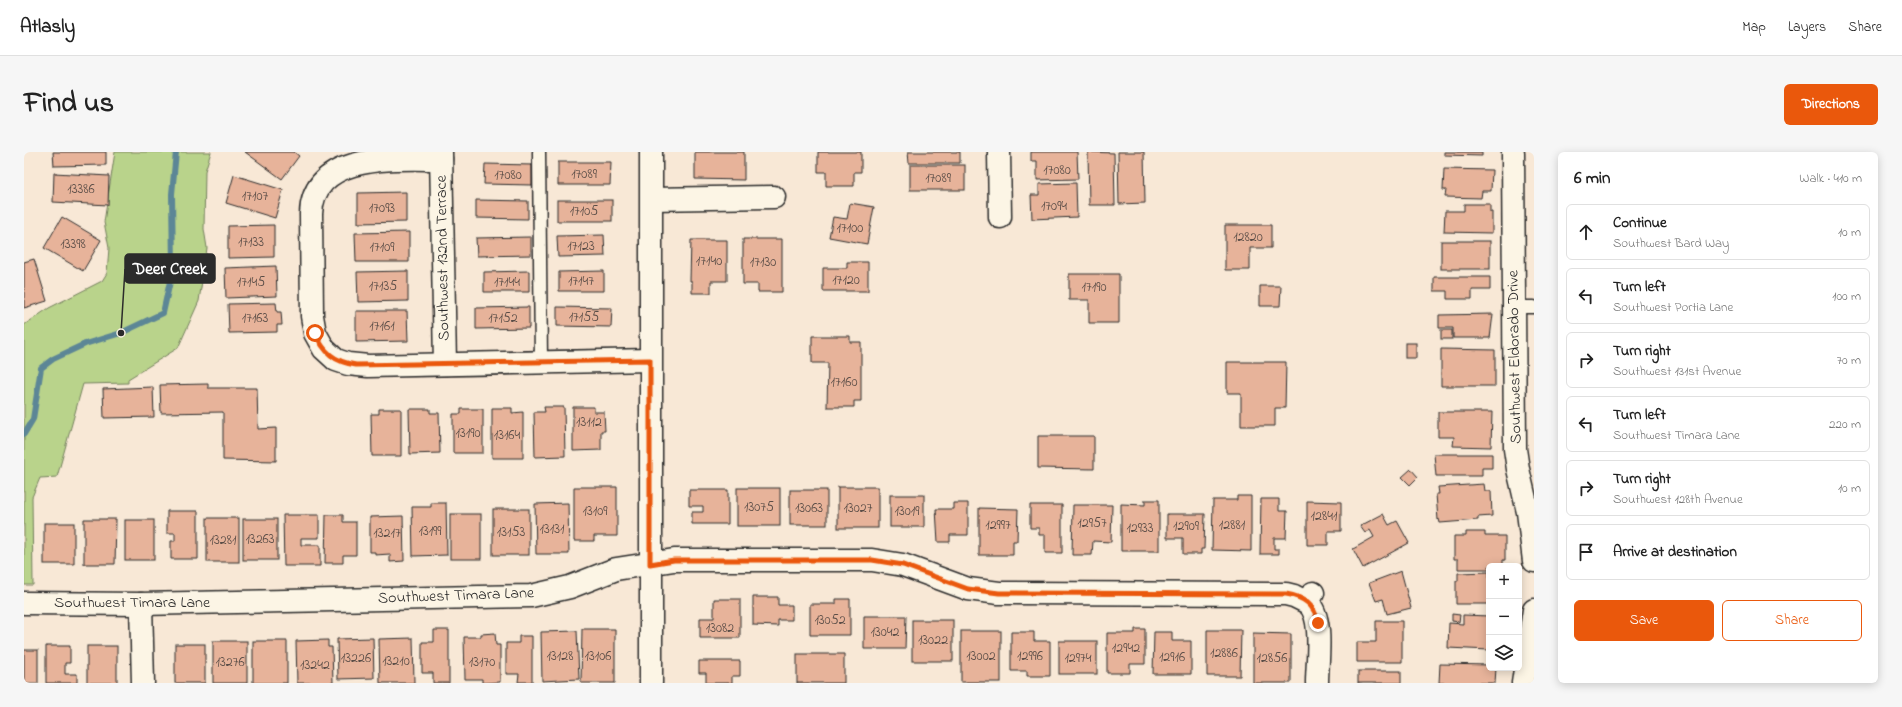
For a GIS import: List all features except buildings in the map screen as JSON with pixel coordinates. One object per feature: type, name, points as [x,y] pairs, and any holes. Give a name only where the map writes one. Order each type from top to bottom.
[{"type":"street","points":[[651,152],[651,683]]},
{"type":"street","points":[[999,152],[1000,217]]},
{"type":"street","name":"Southwest Eldorado Drive","points":[[1513,152],[1524,307],[1515,449],[1518,469],[1529,490],[1534,561]]},
{"type":"street","points":[[441,155],[359,160],[344,165],[330,174],[315,191],[311,206],[312,316],[313,326],[319,342],[329,355],[336,360],[348,364],[368,366],[650,360]]},
{"type":"street","name":"Southwest 132nd Terrace","points":[[441,155],[445,364]]},
{"type":"street","points":[[652,199],[774,197]]},
{"type":"street","name":"Southwest Timara Lane","points":[[24,604],[142,604],[531,596],[570,587],[616,569],[674,560],[872,560],[903,565],[968,589],[999,593],[1286,594],[1311,598],[1318,623],[1317,683]]},
{"type":"street","points":[[142,604],[144,683]]},
{"type":"street","points":[[1528,679],[1534,610]]},
{"type":"lane","points":[[539,152],[540,362]]},
{"type":"green space","points":[[115,152],[211,152],[205,171],[204,229],[207,248],[199,301],[178,348],[128,379],[128,383],[83,384],[57,477],[40,478],[32,497],[33,585],[24,585],[24,325],[49,308],[102,281],[107,273],[109,248],[104,222]]},
{"type":"waterway","points":[[24,434],[33,419],[41,368],[53,359],[85,344],[121,333],[163,313],[173,268],[172,194],[176,152]]},
{"type":"place","name":"Deer Creek","points":[[121,333]]},
{"type":"route","points":[[315,333],[324,349],[336,360],[348,364],[368,366],[650,360],[650,564],[674,560],[872,560],[903,565],[968,589],[999,593],[1286,594],[1302,599],[1314,608],[1318,623]]}]
